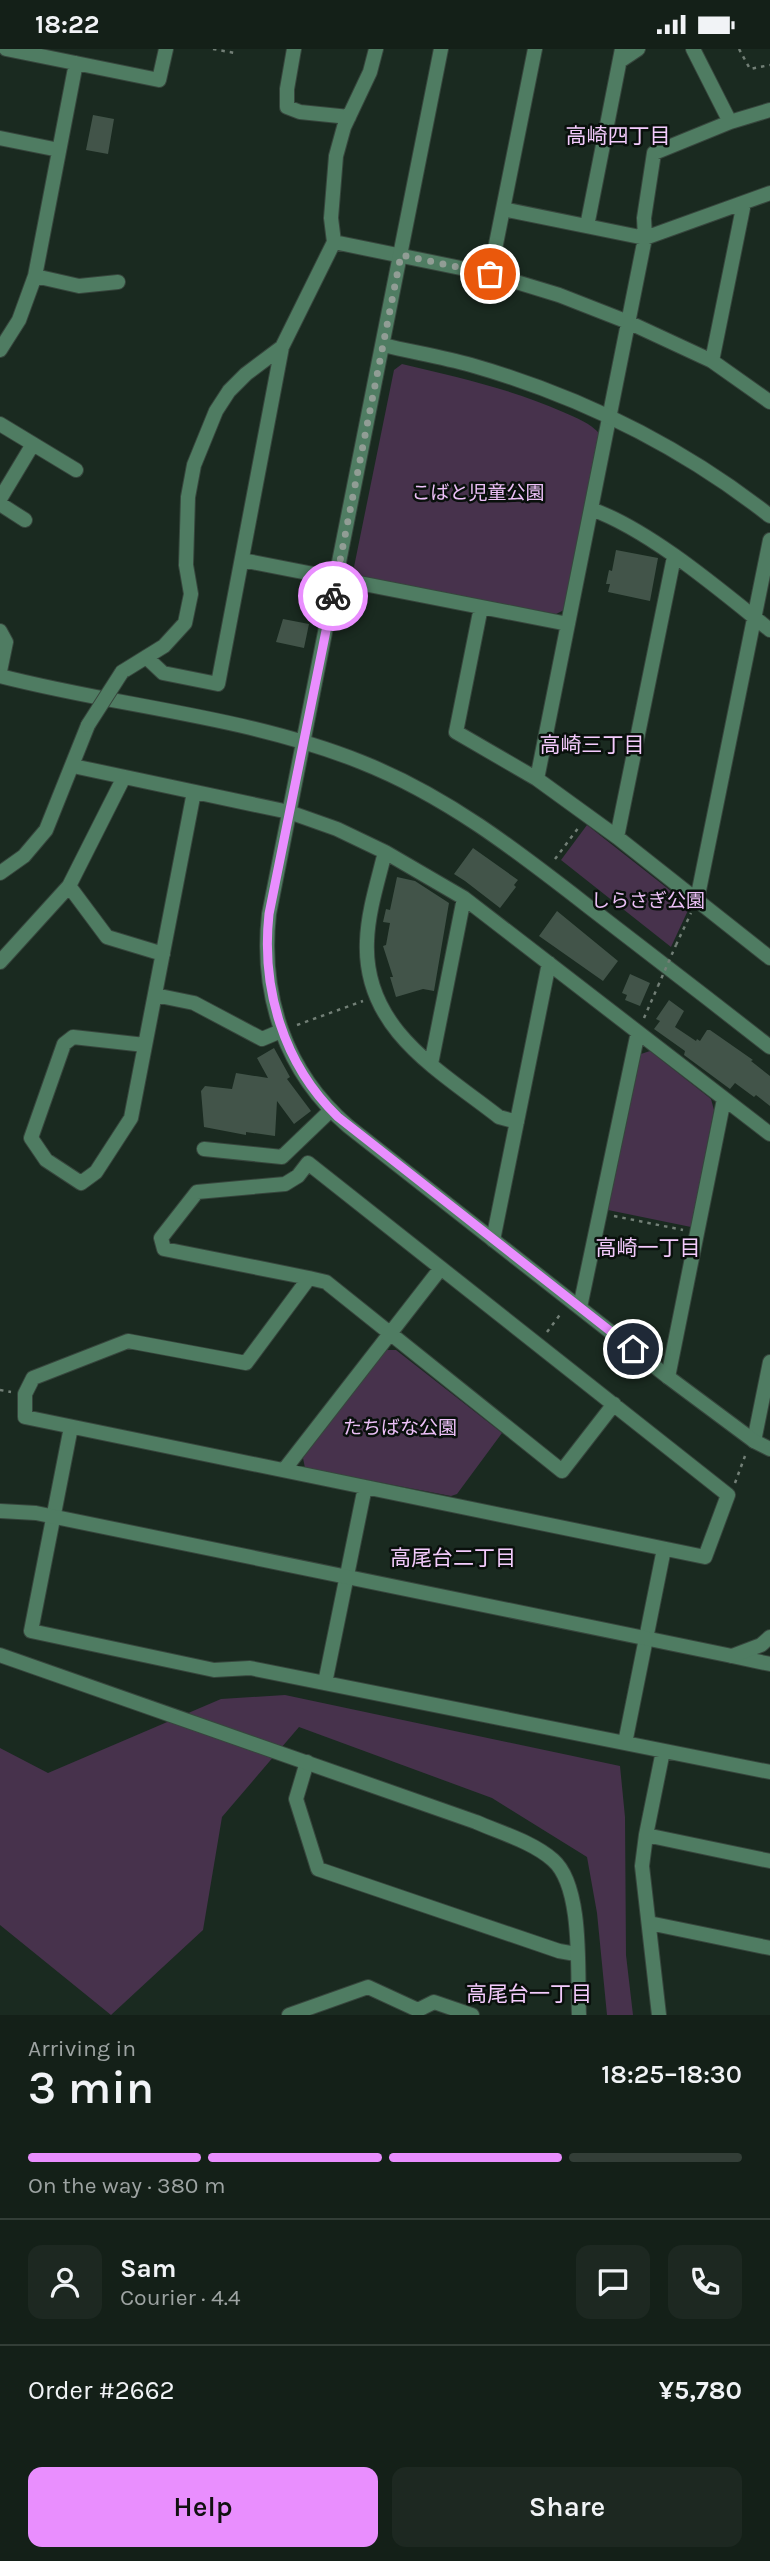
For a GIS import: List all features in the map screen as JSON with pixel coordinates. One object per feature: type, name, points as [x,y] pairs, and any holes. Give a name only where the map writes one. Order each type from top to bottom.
[{"type":"street","points":[[6,49],[159,80],[166,49]]},
{"type":"street","points":[[294,49],[287,89],[287,107],[349,117]]},
{"type":"street","points":[[146,657],[163,673],[218,684],[282,347],[334,242],[331,218],[333,170],[340,141],[370,72],[376,49]]},
{"type":"street","points":[[442,49],[269,914],[268,975],[281,1031],[306,1079],[331,1111],[668,1377],[754,1441],[770,1449]]},
{"type":"street","points":[[490,274],[535,49]]},
{"type":"street","points":[[587,226],[621,55],[639,49]]},
{"type":"street","points":[[693,49],[730,122]]},
{"type":"street","points":[[0,350],[19,320],[35,277],[76,63]]},
{"type":"street","points":[[537,779],[645,238],[644,218],[654,153],[730,122],[770,110]]},
{"type":"street","points":[[0,138],[59,150]]},
{"type":"street","points":[[503,209],[645,238],[770,193]]},
{"type":"street","points":[[712,361],[744,203]]},
{"type":"street","points":[[334,242],[490,274],[559,295],[628,322],[712,361],[770,402]]},
{"type":"street","points":[[35,277],[79,286],[118,282]]},
{"type":"street","points":[[383,345],[508,377],[609,416],[698,465],[770,516]]},
{"type":"street","points":[[0,873],[24,856],[46,830],[88,725],[122,672],[170,641],[185,623],[191,594],[187,565],[190,481],[216,411],[237,383],[282,347]]},
{"type":"street","points":[[0,425],[76,470]]},
{"type":"street","points":[[25,520],[0,502],[33,444]]},
{"type":"street","points":[[591,509],[609,515],[674,557],[770,630]]},
{"type":"street","points":[[697,901],[770,540]]},
{"type":"street","points":[[617,837],[674,557]]},
{"type":"street","points":[[242,559],[568,624]]},
{"type":"street","points":[[481,607],[456,732],[537,779],[617,837],[770,958]]},
{"type":"street","points":[[0,631],[6,642],[0,674],[304,742],[361,762],[415,786],[477,822],[770,1047]]},
{"type":"street","points":[[73,766],[289,812],[337,829],[385,852],[464,898],[770,1135]]},
{"type":"street","points":[[0,962],[69,886],[124,777]]},
{"type":"street","points":[[145,1045],[73,1037],[64,1044],[31,1139],[46,1160],[81,1183],[96,1172],[131,1118],[194,792]]},
{"type":"street","points":[[385,852],[369,922],[367,944],[369,969],[384,1015],[397,1034],[431,1064],[499,1117],[517,1122]]},
{"type":"street","points":[[69,886],[107,937],[163,954]]},
{"type":"street","points":[[431,1064],[464,898]]},
{"type":"street","points":[[493,1240],[549,963]]},
{"type":"street","points":[[155,995],[194,1003],[262,1039],[281,1031]]},
{"type":"street","points":[[580,1307],[638,1032]]},
{"type":"street","points":[[668,1377],[724,1099]]},
{"type":"street","points":[[204,1149],[282,1157],[331,1111]]},
{"type":"street","points":[[309,1278],[246,1363],[128,1341],[33,1378],[25,1394],[24,1417],[705,1557],[728,1495],[614,1404],[308,1163],[298,1176],[285,1184],[197,1192],[160,1238],[164,1248],[309,1278],[326,1282],[562,1471],[614,1404]]},
{"type":"street","points":[[284,1471],[441,1268]]},
{"type":"street","points":[[754,1441],[770,1362]]},
{"type":"street","points":[[71,1427],[31,1631],[214,1670],[250,1668],[770,1772]]},
{"type":"street","points":[[325,1683],[365,1487]]},
{"type":"street","points":[[0,1511],[21,1511],[54,1517],[770,1664]]},
{"type":"street","points":[[625,1743],[664,1549]]},
{"type":"street","points":[[732,1656],[761,1645],[770,1637]]},
{"type":"street","points":[[0,1655],[476,1822],[543,1852],[555,1861],[569,1882],[574,1901],[579,2015]]},
{"type":"street","points":[[661,2014],[642,1866],[663,1751]]},
{"type":"street","points":[[307,1762],[296,1799],[318,1868],[559,1951],[576,1954]]},
{"type":"street","points":[[646,1835],[770,1861]]},
{"type":"street","points":[[649,1923],[770,1948]]},
{"type":"street","points":[[289,2015],[368,1987],[418,2010],[434,2002],[472,2015]]},
{"type":"path","points":[[213,49],[235,53]]},
{"type":"path","points":[[739,49],[750,69],[770,65]]},
{"type":"path","points":[[555,859],[587,816]]},
{"type":"path","points":[[638,1032],[697,901]]},
{"type":"path","points":[[281,1031],[376,996]]},
{"type":"path","points":[[600,1213],[697,1233]]},
{"type":"path","points":[[537,1344],[564,1310]]},
{"type":"path","points":[[736,1481],[745,1456]]},
{"type":"green space","name":"こばと児童公園","points":[[402,364],[484,384],[524,397],[578,419],[600,434],[564,610],[556,614],[359,576],[354,567],[394,370]]},
{"type":"green space","name":"しらさぎ公園","points":[[587,825],[690,906],[671,947],[561,860]]},
{"type":"green space","points":[[650,1051],[711,1099],[714,1110],[691,1227],[608,1210],[641,1054]]},
{"type":"green space","name":"たちばな公園","points":[[385,1350],[396,1350],[502,1433],[457,1494],[451,1496],[305,1468],[303,1458]]},
{"type":"green space","points":[[285,1695],[620,1766],[625,1817],[626,1955],[633,2015],[607,2015],[597,1913],[587,1857],[492,1798],[299,1727],[222,1817],[203,1930],[111,2015],[0,1925],[0,1748],[48,1773],[221,1699]]},
{"type":"building","points":[[93,115],[114,119],[108,154],[86,150]]},
{"type":"building","points":[[616,550],[658,558],[650,601],[608,592],[610,584],[606,584]]},
{"type":"building","points":[[283,619],[309,624],[304,648],[276,642]]},
{"type":"building","points":[[473,848],[518,880],[514,885],[516,887],[500,908],[454,874]]},
{"type":"building","points":[[397,877],[415,881],[449,903],[434,991],[423,989],[396,997],[383,946],[386,945],[390,923],[383,922],[386,909],[390,910]]},
{"type":"building","points":[[557,911],[618,961],[603,981],[539,936]]},
{"type":"building","points":[[630,974],[650,983],[640,1006],[625,1000],[627,995],[622,993]]},
{"type":"building","points":[[669,1000],[684,1011],[675,1027],[696,1041],[700,1041],[707,1030],[710,1030],[753,1060],[751,1061],[770,1076],[770,1106],[735,1083],[730,1089],[654,1029],[660,1021],[656,1019]]},
{"type":"building","points":[[274,1048],[290,1077],[287,1079],[311,1111],[294,1124],[277,1101],[275,1136],[246,1132],[246,1135],[204,1127],[201,1091],[205,1086],[232,1089],[236,1073],[268,1078],[257,1058]]},
{"type":"way so far","points":[[333,596],[401,255],[490,274]]},
{"type":"district","name":"高崎四丁目","points":[[618,136]]},
{"type":"district","name":"高崎三丁目","points":[[592,745]]},
{"type":"district","name":"高崎一丁目","points":[[648,1248]]},
{"type":"district","name":"高尾台二丁目","points":[[453,1558]]},
{"type":"district","name":"高尾台一丁目","points":[[529,1994]]},
{"type":"route","points":[[333,596],[269,914],[266,960],[281,1031],[299,1068],[331,1111],[633,1349]]}]
